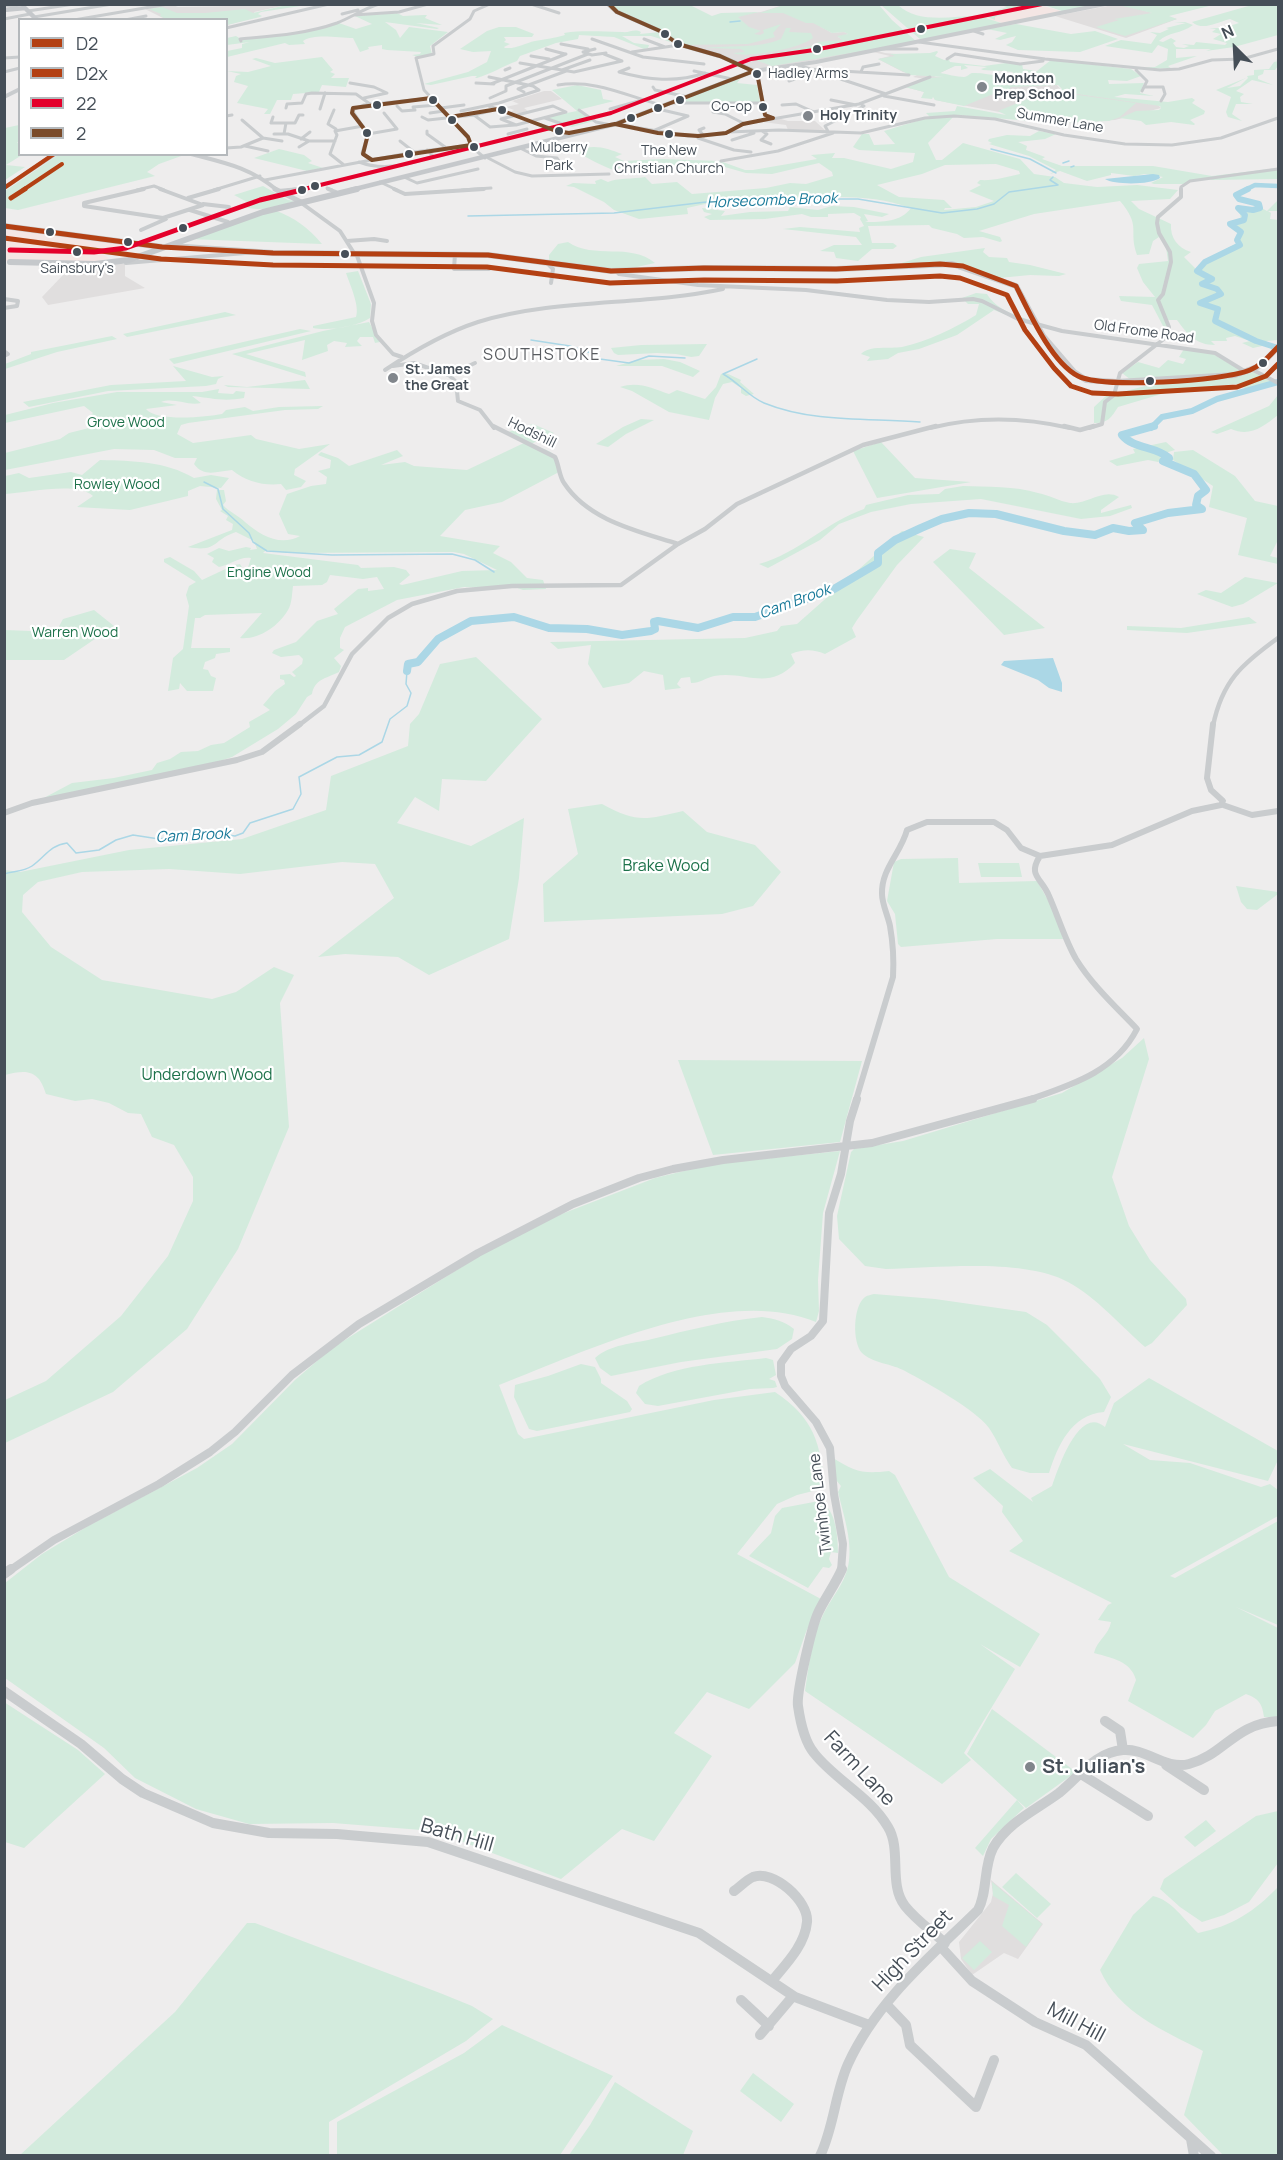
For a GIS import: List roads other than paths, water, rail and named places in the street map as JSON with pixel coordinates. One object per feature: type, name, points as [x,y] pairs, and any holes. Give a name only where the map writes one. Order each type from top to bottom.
[{"type":"main road","points":[[608,4],[617,12],[661,32],[679,45],[720,57],[754,71]]},
{"type":"main road","points":[[4,10],[19,8],[29,10]]},
{"type":"main road","points":[[171,246],[228,222],[300,202],[330,189],[404,177],[486,158],[552,140],[565,134],[613,125],[754,71]]},
{"type":"main road","points":[[4,186],[50,156]]},
{"type":"main road","points":[[6,228],[162,247],[257,252],[500,256],[616,271],[704,268],[836,269],[952,264],[1016,286],[1035,324],[1062,360],[1078,376],[1091,381],[1117,382],[1228,376],[1252,371],[1264,363],[1276,349]]},
{"type":"main road","points":[[7,263],[111,263],[138,257],[162,247]]},
{"type":"street","points":[[41,4],[44,9]]},
{"type":"street","points":[[29,10],[74,4]]},
{"type":"street","points":[[5,20],[29,10],[112,4]]},
{"type":"street","points":[[85,18],[168,4]]},
{"type":"street","points":[[228,28],[329,4]]},
{"type":"street","points":[[342,14],[379,4]]},
{"type":"street","points":[[241,41],[240,39],[273,36],[336,23],[354,15],[399,12],[428,4]]},
{"type":"street","points":[[490,4],[474,11],[470,19],[440,39],[433,46],[434,54],[416,57],[423,89],[468,137],[471,145],[486,158],[514,171],[536,177],[609,174]]},
{"type":"street","points":[[531,4],[559,13]]},
{"type":"street","points":[[754,71],[919,42],[1104,4]]},
{"type":"street","points":[[4,5],[19,8]]},
{"type":"street","points":[[101,5],[121,18]]},
{"type":"street","points":[[354,15],[359,10]]},
{"type":"street","points":[[135,18],[146,16]]},
{"type":"street","points":[[273,36],[270,33],[289,30]]},
{"type":"street","points":[[974,31],[983,34]]},
{"type":"street","points":[[592,39],[657,59],[704,64]]},
{"type":"street","points":[[646,40],[665,47]]},
{"type":"street","points":[[919,42],[1133,69],[1176,70],[1212,60],[1242,59],[1278,49]]},
{"type":"street","points":[[561,44],[595,49]]},
{"type":"street","points":[[632,52],[679,45]]},
{"type":"street","points":[[546,49],[605,65]]},
{"type":"street","points":[[588,49],[583,51],[588,54]]},
{"type":"street","points":[[880,49],[917,50]]},
{"type":"street","points":[[476,83],[500,82],[520,71],[566,54]]},
{"type":"street","points":[[517,86],[549,68],[562,62],[588,54],[606,54],[622,61],[575,72],[549,68],[535,65],[520,63]]},
{"type":"street","points":[[947,59],[959,54],[1023,64],[1045,59]]},
{"type":"street","points":[[531,56],[575,65]]},
{"type":"street","points":[[646,62],[657,59]]},
{"type":"street","points":[[516,94],[590,60]]},
{"type":"street","points":[[987,63],[997,61]]},
{"type":"street","points":[[861,72],[863,67],[879,64]]},
{"type":"street","points":[[798,65],[884,95],[934,105]]},
{"type":"street","points":[[629,68],[620,72],[667,80],[686,80],[705,73]]},
{"type":"street","points":[[776,68],[795,79],[789,81]]},
{"type":"street","points":[[507,69],[520,71]]},
{"type":"street","points":[[808,69],[909,75]]},
{"type":"street","points":[[1133,69],[1145,77],[1147,83],[1143,89],[1163,87],[1166,94],[1161,101]]},
{"type":"street","points":[[694,71],[732,79]]},
{"type":"street","points":[[754,71],[758,74],[765,115],[773,118]]},
{"type":"street","points":[[661,74],[667,76],[667,80]]},
{"type":"street","points":[[489,77],[525,90]]},
{"type":"street","points":[[579,110],[596,122],[650,132],[705,136],[729,132],[745,124],[773,118],[858,104],[930,77]]},
{"type":"street","points":[[558,85],[580,81],[607,87],[665,106]]},
{"type":"street","points":[[350,83],[374,87],[387,93],[364,98]]},
{"type":"street","points":[[490,98],[506,91],[505,86],[517,86],[525,90]]},
{"type":"street","points":[[12,87],[18,88]]},
{"type":"street","points":[[653,87],[652,89],[688,97]]},
{"type":"street","points":[[332,93],[334,88]]},
{"type":"street","points":[[4,97],[18,89]]},
{"type":"street","points":[[461,111],[489,105],[525,90]]},
{"type":"street","points":[[320,109],[324,93]]},
{"type":"street","points":[[302,104],[306,94],[352,93],[364,98],[370,104]]},
{"type":"street","points":[[11,94],[18,94]]},
{"type":"street","points":[[372,160],[362,153],[368,134],[351,111],[357,106],[431,98]]},
{"type":"street","points":[[610,109],[642,100]]},
{"type":"street","points":[[723,161],[778,151],[826,137],[831,133],[825,126],[864,106],[831,100]]},
{"type":"street","points":[[286,108],[287,104],[307,103]]},
{"type":"street","points":[[672,104],[763,103]]},
{"type":"street","points":[[474,115],[487,127],[498,126],[515,125],[566,112],[554,104],[501,119],[515,125],[529,130],[509,135],[498,126]]},
{"type":"street","points":[[782,105],[796,104],[814,112]]},
{"type":"street","points":[[397,106],[402,111],[464,105]]},
{"type":"street","points":[[489,105],[565,134]]},
{"type":"street","points":[[482,107],[499,113],[506,112]]},
{"type":"street","points":[[430,112],[441,108]]},
{"type":"street","points":[[425,119],[474,115],[498,109]]},
{"type":"street","points":[[650,132],[688,116],[657,109]]},
{"type":"street","points":[[334,110],[328,124],[336,129],[363,126]]},
{"type":"street","points":[[368,134],[397,129],[384,112]]},
{"type":"street","points":[[529,112],[565,125],[551,129]]},
{"type":"street","points":[[713,112],[726,114],[745,124]]},
{"type":"street","points":[[715,120],[726,114]]},
{"type":"street","points":[[228,116],[232,115]]},
{"type":"street","points":[[273,117],[271,123],[297,124],[299,115],[303,115]]},
{"type":"street","name":"Summer Lane","points":[[729,132],[868,132],[922,118],[954,116],[995,119],[1056,134],[1125,144],[1172,145],[1221,138],[1278,118]]},
{"type":"street","points":[[242,120],[263,138]]},
{"type":"street","points":[[284,134],[286,123]]},
{"type":"street","points":[[336,129],[337,135],[330,154],[344,165]]},
{"type":"street","points":[[704,129],[699,130],[705,136]]},
{"type":"street","points":[[428,131],[427,134],[445,147]]},
{"type":"street","points":[[762,131],[767,134],[758,140],[771,144]]},
{"type":"street","points":[[301,139],[308,136],[310,132]]},
{"type":"street","points":[[732,140],[754,134],[752,132]]},
{"type":"street","points":[[274,134],[284,134],[309,141],[335,141]]},
{"type":"street","points":[[693,136],[731,149],[751,152]]},
{"type":"street","points":[[228,148],[245,146],[263,138],[282,141]]},
{"type":"street","points":[[552,140],[567,148],[567,151]]},
{"type":"street","points":[[299,147],[309,141]]},
{"type":"street","points":[[400,141],[414,152]]},
{"type":"street","points":[[265,180],[414,152],[471,145]]},
{"type":"street","points":[[245,146],[268,152]]},
{"type":"street","points":[[520,148],[535,155],[557,158],[559,161],[554,165],[559,169]]},
{"type":"street","points":[[359,162],[375,168],[389,166],[433,156],[427,150]]},
{"type":"street","points":[[200,156],[238,165],[260,176],[278,191],[300,202],[325,219],[347,241],[355,253],[374,303],[372,321],[376,335],[393,354],[402,357]]},
{"type":"street","points":[[404,177],[417,183],[478,169]]},
{"type":"street","points":[[4,813],[32,803],[217,764],[262,752],[324,706],[352,654],[388,618],[412,604],[457,591],[512,586],[617,586],[625,584],[737,504],[770,490],[831,458],[872,443],[970,418],[1042,421],[1080,430],[1102,424],[1105,402],[1114,395],[1120,373],[1167,337],[1169,327],[1163,307],[1158,302],[1170,267],[1171,256],[1157,228],[1156,222],[1163,211],[1181,197],[1181,187],[1196,179],[1278,169]]},
{"type":"street","points":[[188,198],[260,176]]},
{"type":"street","points":[[380,182],[405,194],[491,188]]},
{"type":"street","points":[[168,218],[88,207],[84,206],[84,203],[154,186],[203,204],[229,207]]},
{"type":"street","points":[[278,191],[304,188]]},
{"type":"street","points":[[141,230],[203,204]]},
{"type":"street","points":[[190,210],[228,222]]},
{"type":"street","points":[[347,241],[374,239],[387,241]]},
{"type":"street","points":[[126,263],[257,252]]},
{"type":"street","points":[[455,254],[453,269],[489,268]]},
{"type":"street","points":[[550,262],[549,265],[554,269],[551,283]]},
{"type":"street","points":[[616,271],[620,274],[662,281],[725,288]]},
{"type":"street","points":[[385,370],[402,357],[447,334],[491,318],[570,307],[671,298],[725,288]]},
{"type":"street","name":"Old Frome Road","points":[[725,288],[806,290],[868,299],[929,302],[973,299],[989,304],[1009,316],[1074,333],[1215,353],[1278,383]]},
{"type":"street","points":[[4,299],[18,300],[17,306],[4,308]]},
{"type":"street","points":[[4,351],[8,354],[4,356]]},
{"type":"street","points":[[393,366],[414,363],[449,375],[475,363]]},
{"type":"street","name":"Hodshill","points":[[449,375],[456,382],[457,399],[480,410],[494,428],[555,457],[563,482],[573,495],[596,514],[606,520],[678,544]]},
{"type":"street","points":[[1223,805],[1222,800],[1210,788],[1208,778],[1212,722],[1217,700],[1237,671],[1278,638]]},
{"type":"street","points":[[844,1146],[893,977],[894,957],[890,926],[882,894],[887,867],[904,844],[906,831],[927,822],[994,822],[1007,830],[1021,848],[1040,856],[1112,845],[1189,812],[1223,805],[1252,815],[1278,811]]},
{"type":"street","points":[[4,1574],[79,1525],[151,1488],[207,1455],[235,1433],[292,1374],[332,1342],[500,1238],[573,1205],[672,1169],[757,1154],[844,1146],[906,1136],[1054,1091],[1107,1065],[1135,1036],[1137,1027],[1114,1006],[1076,959],[1046,888],[1034,873],[1034,865],[1040,856]]},
{"type":"street","name":"Twinhoe Lane","points":[[810,1635],[818,1612],[832,1591],[842,1568],[843,1544],[834,1494],[830,1448],[816,1422],[784,1386],[781,1363],[791,1349],[811,1336],[823,1321],[827,1228],[841,1174],[844,1146]]},
{"type":"street","name":"Farm Lane","points":[[810,1635],[797,1704],[807,1740],[814,1753],[865,1800],[888,1826],[893,1837],[899,1892],[904,1905],[943,1945]]},
{"type":"street","name":"Bath Hill","points":[[4,1691],[81,1744],[122,1779],[143,1793],[213,1823],[268,1833],[337,1834],[428,1842],[699,1933],[793,1996],[869,2025]]},
{"type":"street","points":[[1105,1720],[1120,1731],[1124,1750],[1178,1766],[1193,1762],[1246,1728],[1278,1721]]},
{"type":"street","name":"High Street","points":[[820,2156],[827,2142],[848,2065],[869,2025],[982,1903],[991,1851],[997,1841],[1019,1820],[1058,1793],[1101,1757],[1124,1750]]},
{"type":"street","points":[[1165,1763],[1204,1790]]},
{"type":"street","points":[[1081,1774],[1148,1816]]},
{"type":"street","points":[[734,1891],[754,1876],[771,1878],[794,1894],[803,1903],[807,1912],[801,1942],[772,1982]]},
{"type":"street","name":"Mill Hill","points":[[943,1945],[972,1981],[1035,2022],[1086,2045],[1211,2156]]},
{"type":"street","points":[[760,2035],[793,1996]]},
{"type":"street","points":[[741,2000],[769,2026]]},
{"type":"street","points":[[886,2004],[906,2025],[910,2045],[915,2051],[976,2107],[994,2060]]},
{"type":"street","points":[[1190,2137],[1194,2156]]},
{"type":"water","points":[[1159,175],[1160,178],[1149,182],[1133,183],[1105,179]]},
{"type":"water","points":[[1053,658],[1062,683],[1062,692],[1001,665],[1004,661]]},
{"type":"waterway","points":[[730,22],[740,21]]},
{"type":"waterway","points":[[991,149],[1030,159],[1056,173]]},
{"type":"waterway","points":[[1063,163],[1069,161]]},
{"type":"waterway","name":"Horsecombe Brook","points":[[468,216],[614,213],[706,202],[733,204],[816,199],[858,199],[942,213],[977,209],[994,204],[1009,192],[1058,185],[1050,180],[1053,177]]},
{"type":"waterway","points":[[1245,190],[1255,185],[1278,186]]},
{"type":"waterway","points":[[1248,189],[1236,195],[1239,199],[1259,204],[1260,208],[1253,210],[1238,208],[1245,215],[1244,220],[1230,224],[1241,232],[1237,240],[1240,245],[1205,262],[1197,271],[1212,279],[1202,284],[1217,289],[1221,294],[1200,303],[1218,309],[1215,321],[1256,341],[1278,348]]},
{"type":"waterway","points":[[531,340],[570,346],[594,354],[600,359],[629,363],[649,356],[685,358]]},
{"type":"waterway","points":[[757,359],[723,374],[764,403],[821,417],[920,422]]},
{"type":"waterway","name":"Cam Brook","points":[[1153,426],[1162,417],[1192,411],[1217,399],[1278,382]]},
{"type":"waterway","name":"Cam Brook","points":[[407,671],[408,664],[418,662],[438,639],[471,621],[514,617],[549,628],[587,629],[622,635],[651,631],[655,629],[654,622],[658,621],[698,628],[733,617],[755,617],[834,589],[878,563],[878,553],[895,540],[942,519],[969,513],[996,514],[1064,531],[1095,535],[1113,528],[1129,531],[1143,530],[1135,523],[1168,513],[1202,509],[1196,505],[1198,496],[1206,490],[1194,474],[1163,461],[1169,458],[1158,451],[1132,443],[1122,435],[1153,426]]},
{"type":"waterway","points":[[204,482],[218,489],[223,509],[249,533],[253,542],[267,551],[332,555],[452,554],[475,560],[494,572]]},
{"type":"waterway","name":"Cam Brook","points":[[4,874],[29,868],[61,844],[67,843],[76,853],[99,850],[116,840],[133,835],[159,839],[207,832],[235,836],[243,833],[250,823],[293,809],[301,794],[299,777],[337,757],[359,755],[382,742],[390,719],[407,706],[411,693],[406,684],[407,671]]},
{"type":"place","name":"Hadley Arms","points":[[757,74]]},
{"type":"place","name":"Monkton Prep School","points":[[982,87]]},
{"type":"place","name":"Co-op","points":[[763,107]]},
{"type":"place","name":"Holy Trinity","points":[[808,116]]},
{"type":"place","name":"Mulberry Park","points":[[559,131]]},
{"type":"place","name":"The New Christian Church","points":[[669,134]]},
{"type":"place","name":"Sainsbury's","points":[[77,252]]},
{"type":"place","name":"St. James the Great","points":[[393,378]]},
{"type":"place","name":"St. Julian's","points":[[1030,1767]]},
{"type":"district","name":"SOUTHSTOKE","points":[[542,356]]},
{"type":"park label","name":"Grove Wood","points":[[126,423]]},
{"type":"park label","name":"Rowley Wood","points":[[117,485]]},
{"type":"park label","name":"Engine Wood","points":[[269,573]]},
{"type":"park label","name":"Warren Wood","points":[[75,633]]},
{"type":"park label","name":"Brake Wood","points":[[666,867]]},
{"type":"park label","name":"Underdown Wood","points":[[207,1076]]}]
